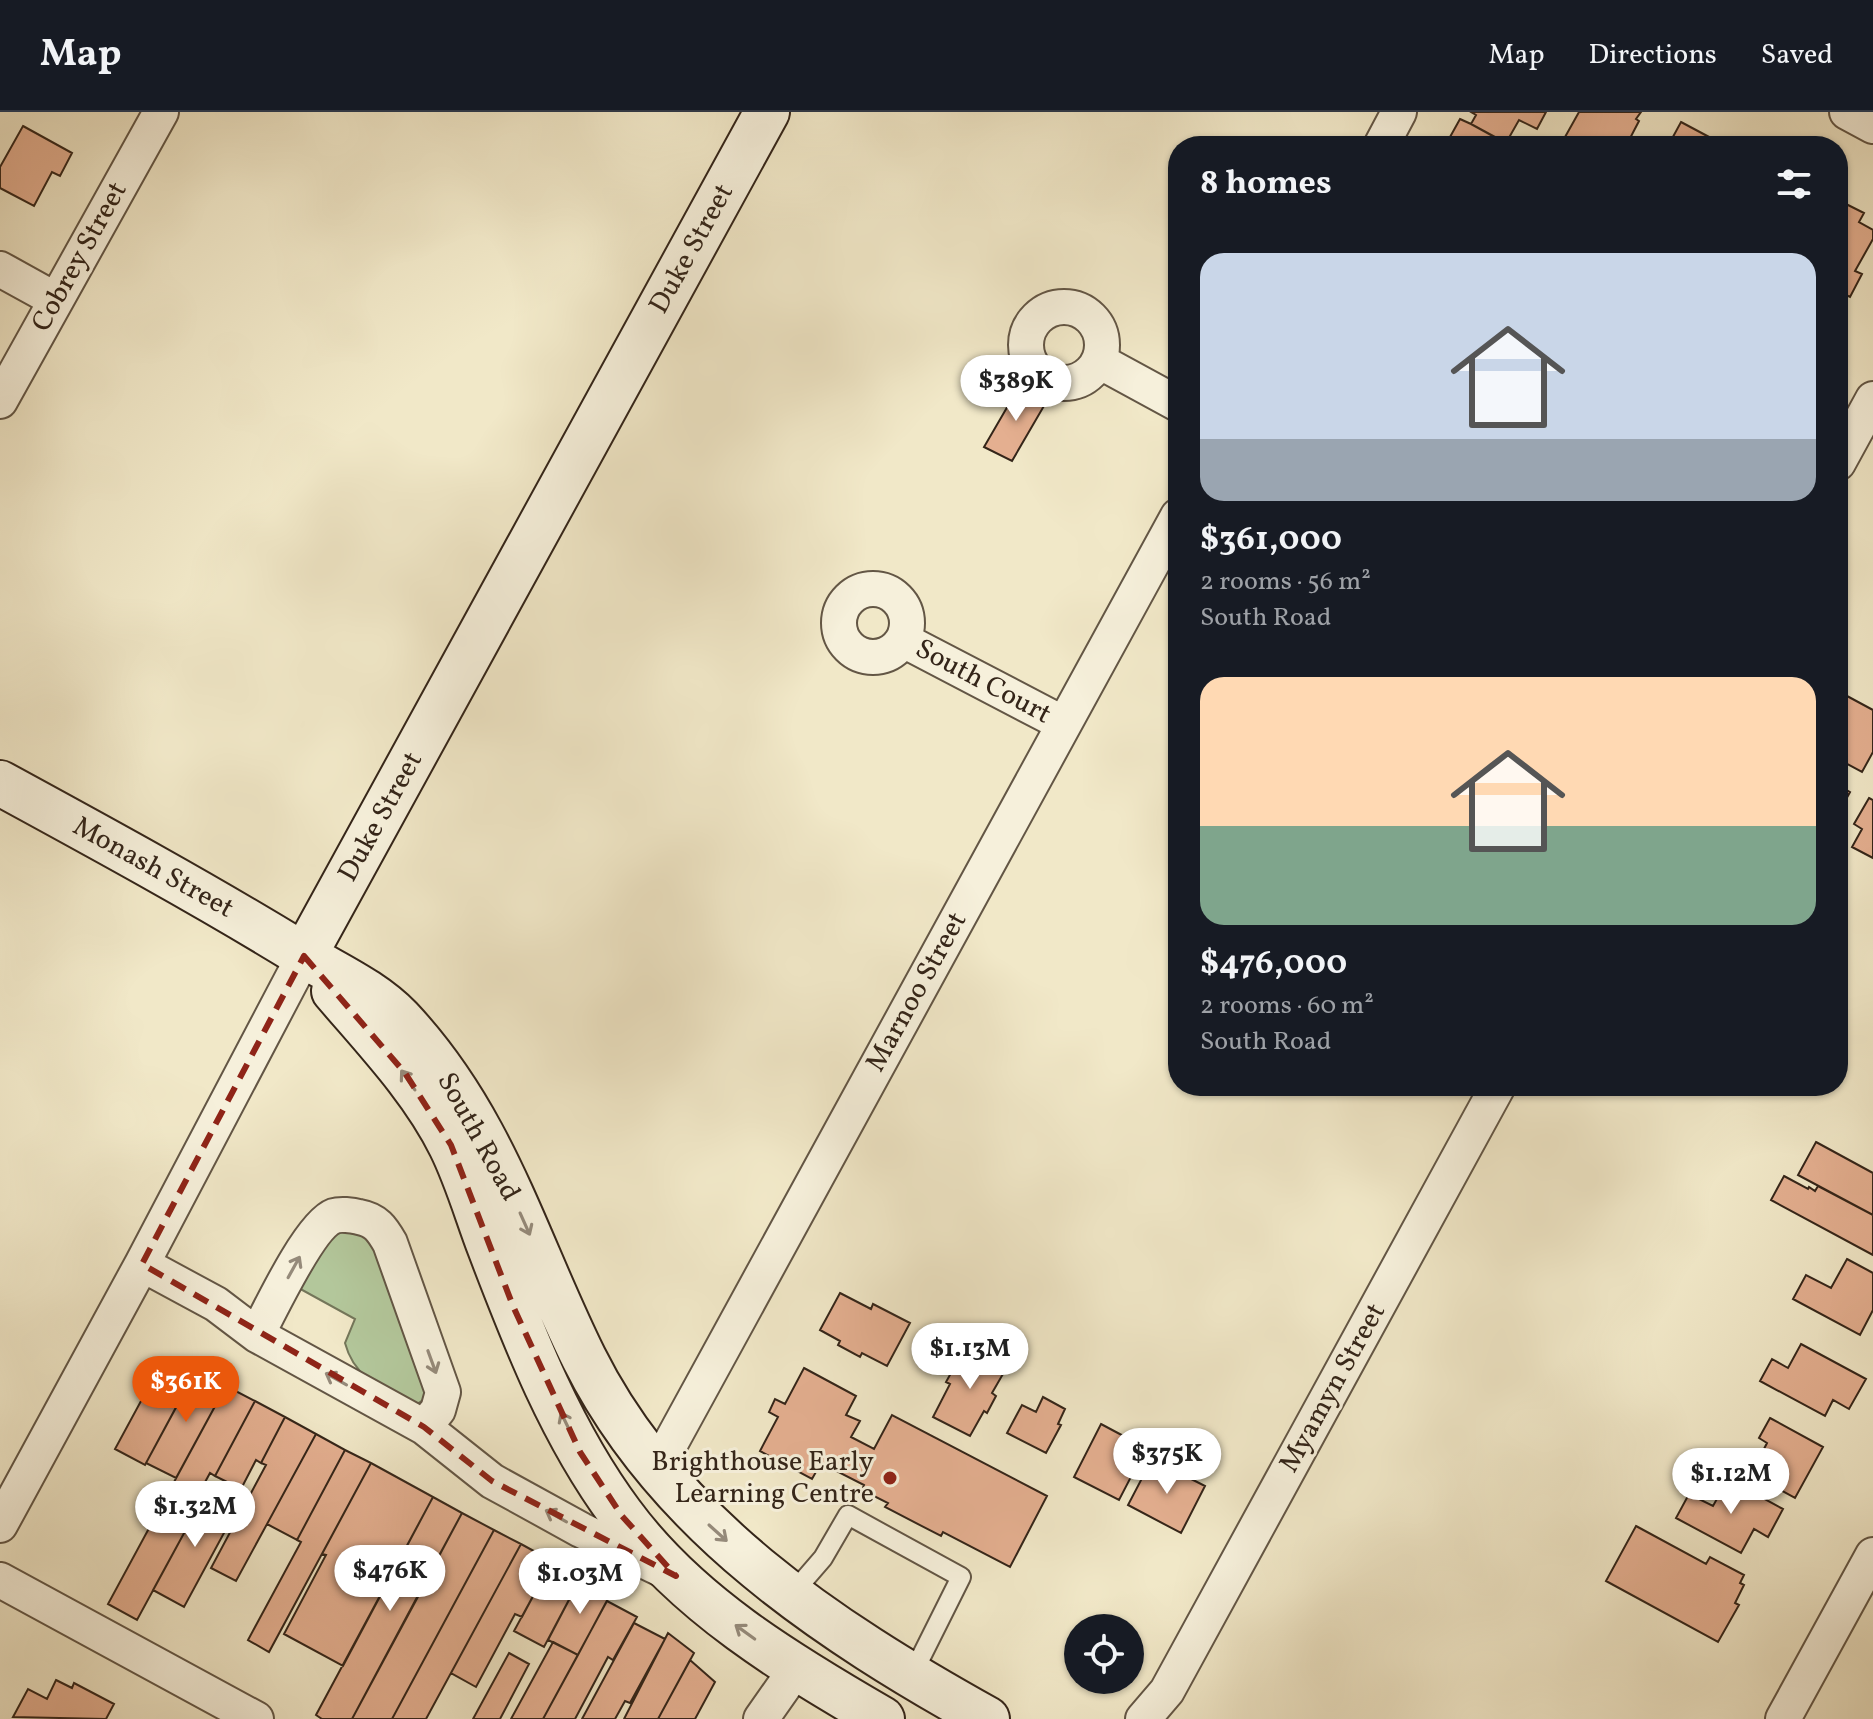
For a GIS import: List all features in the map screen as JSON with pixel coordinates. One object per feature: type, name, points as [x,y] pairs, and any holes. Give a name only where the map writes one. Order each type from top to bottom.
[{"type":"street","name":"Cobrey Street","points":[[0,401],[161,112]]},
{"type":"street","name":"Duke Street","points":[[0,1525],[304,956],[767,112]]},
{"type":"street","points":[[1386,136],[1399,112]]},
{"type":"street","points":[[1847,112],[1873,126]]},
{"type":"street","points":[[0,269],[56,300]]},
{"type":"street","points":[[1099,361],[1168,399]]},
{"type":"street","points":[[1848,445],[1873,399]]},
{"type":"street","name":"Marnoo Street","points":[[657,1468],[1168,534]]},
{"type":"street","name":"South Court","points":[[903,640],[1064,724]]},
{"type":"street","name":"Monash Street","points":[[0,783],[247,920],[304,956]]},
{"type":"street","name":"South Road","points":[[304,956],[358,986],[397,1016],[440,1066],[484,1136],[583,1356],[612,1411],[703,1520],[791,1595],[849,1638],[987,1719]]},
{"type":"street","name":"South Road","points":[[304,956],[405,1073],[451,1145],[513,1306],[580,1452],[622,1516],[676,1576],[721,1614],[796,1669],[882,1719]]},
{"type":"street","name":"Myamyn Street","points":[[1143,1719],[1164,1705],[1493,1096]]},
{"type":"street","points":[[257,1335],[319,1227],[334,1216],[372,1220],[390,1243],[443,1392],[438,1410],[424,1427]]},
{"type":"street","name":"South Road","points":[[142,1264],[216,1304],[257,1335],[424,1427],[492,1481],[581,1530],[676,1576]]},
{"type":"street","points":[[1783,1719],[1873,1555]]},
{"type":"street","points":[[0,1580],[256,1719]]},
{"type":"street","points":[[761,1719],[796,1669]]},
{"type":"lane","points":[[791,1595],[823,1558],[848,1515],[961,1577],[911,1677]]},
{"type":"highlighted area","points":[[304,956],[405,1073],[451,1145],[513,1306],[580,1452],[622,1516],[676,1576],[492,1481],[424,1427],[142,1264]]},
{"type":"green space","points":[[345,1227],[371,1237],[427,1386],[423,1400],[417,1404],[373,1382],[356,1366],[345,1343],[355,1319],[295,1286],[315,1248]]},
{"type":"building","points":[[1471,112],[1546,112],[1537,129],[1519,120],[1510,136],[1493,136],[1471,124],[1476,115]]},
{"type":"building","points":[[1579,112],[1641,112],[1631,136],[1566,136]]},
{"type":"building","points":[[1460,119],[1493,136],[1451,136]]},
{"type":"building","points":[[1681,122],[1707,136],[1673,136]]},
{"type":"building","points":[[23,126],[72,153],[60,176],[52,172],[34,206],[0,188],[0,167]]},
{"type":"building","points":[[1848,205],[1864,213],[1859,222],[1873,230],[1873,239],[1855,271],[1862,274],[1850,297]]},
{"type":"building","points":[[1020,385],[1048,399],[1012,461],[984,447]]},
{"type":"building","points":[[1848,697],[1873,710],[1873,752],[1862,772],[1848,764]]},
{"type":"building","points":[[1869,798],[1873,800],[1873,858],[1852,847],[1862,829],[1854,824]]},
{"type":"building","points":[[1816,1142],[1873,1173],[1873,1215],[1798,1175]]},
{"type":"building","points":[[1784,1176],[1808,1189],[1815,1191],[1818,1186],[1873,1215],[1873,1255],[1771,1200]]},
{"type":"building","points":[[1847,1259],[1873,1273],[1873,1310],[1860,1335],[1793,1299],[1806,1275],[1831,1288]]},
{"type":"building","points":[[840,1293],[871,1309],[873,1304],[910,1323],[887,1366],[862,1353],[860,1357],[820,1330]]},
{"type":"building","points":[[1801,1344],[1866,1379],[1849,1409],[1833,1400],[1825,1416],[1760,1381],[1772,1359],[1788,1368]]},
{"type":"building","points":[[966,1346],[1007,1367],[992,1393],[996,1396],[987,1413],[984,1411],[970,1436],[933,1417],[950,1384],[946,1382]]},
{"type":"building","points":[[181,1358],[198,1367],[145,1465],[115,1449],[161,1364]]},
{"type":"building","points":[[804,1368],[856,1396],[846,1415],[860,1421],[851,1437],[874,1449],[892,1415],[1047,1496],[1010,1567],[943,1532],[941,1536],[885,1507],[888,1503],[862,1490],[864,1485],[821,1463],[812,1479],[760,1451],[778,1417],[769,1412],[775,1399],[785,1404]]},
{"type":"building","points":[[196,1370],[226,1386],[176,1478],[146,1463]]},
{"type":"building","points":[[226,1386],[255,1401],[215,1476],[210,1473],[197,1497],[202,1500],[137,1620],[108,1604]]},
{"type":"building","points":[[1043,1397],[1065,1409],[1058,1424],[1061,1425],[1046,1453],[1007,1433],[1022,1405],[1036,1412]]},
{"type":"building","points":[[255,1401],[285,1417],[261,1463],[256,1460],[241,1489],[215,1476]]},
{"type":"building","points":[[285,1417],[316,1434],[236,1581],[211,1568],[266,1465],[261,1463]]},
{"type":"building","points":[[1770,1418],[1823,1447],[1795,1498],[1751,1474],[1767,1443],[1759,1438]]},
{"type":"building","points":[[1101,1424],[1146,1448],[1119,1500],[1074,1477]]},
{"type":"building","points":[[316,1434],[345,1450],[297,1540],[267,1524]]},
{"type":"building","points":[[345,1450],[371,1463],[269,1652],[248,1640],[301,1542],[297,1540]]},
{"type":"building","points":[[1152,1459],[1205,1486],[1181,1533],[1128,1505]]},
{"type":"building","points":[[371,1463],[433,1497],[343,1666],[284,1634],[326,1555],[322,1554]]},
{"type":"building","points":[[1728,1479],[1783,1509],[1768,1537],[1754,1529],[1741,1553],[1676,1518],[1689,1494],[1713,1506]]},
{"type":"building","points":[[207,1491],[238,1507],[184,1607],[153,1590]]},
{"type":"building","points":[[433,1497],[462,1513],[421,1589],[402,1578],[399,1584],[419,1595],[352,1719],[322,1719],[316,1715]]},
{"type":"building","points":[[462,1513],[494,1530],[392,1719],[352,1719]]},
{"type":"building","points":[[1636,1526],[1706,1564],[1710,1557],[1744,1575],[1740,1583],[1744,1585],[1735,1603],[1739,1605],[1718,1642],[1606,1581]]},
{"type":"building","points":[[494,1530],[521,1544],[426,1719],[392,1719]]},
{"type":"building","points":[[521,1544],[552,1561],[522,1617],[515,1614],[476,1687],[451,1673]]},
{"type":"building","points":[[552,1561],[581,1577],[544,1647],[514,1631]]},
{"type":"building","points":[[581,1577],[611,1593],[578,1655],[548,1640]]},
{"type":"building","points":[[607,1601],[637,1617],[613,1660],[608,1657],[575,1719],[543,1719]]},
{"type":"building","points":[[634,1623],[665,1639],[630,1703],[625,1701],[615,1719],[582,1719]]},
{"type":"building","points":[[668,1633],[694,1653],[658,1719],[624,1719]]},
{"type":"building","points":[[553,1642],[578,1655],[543,1719],[511,1719]]},
{"type":"building","points":[[509,1653],[529,1664],[500,1719],[473,1719]]},
{"type":"building","points":[[690,1660],[715,1682],[695,1719],[658,1719]]},
{"type":"building","points":[[56,1680],[72,1688],[74,1683],[114,1704],[106,1719],[13,1717],[28,1689],[47,1699]]},
{"type":"place","name":"Brighthouse Early Learning Centre","points":[[890,1478]]}]
